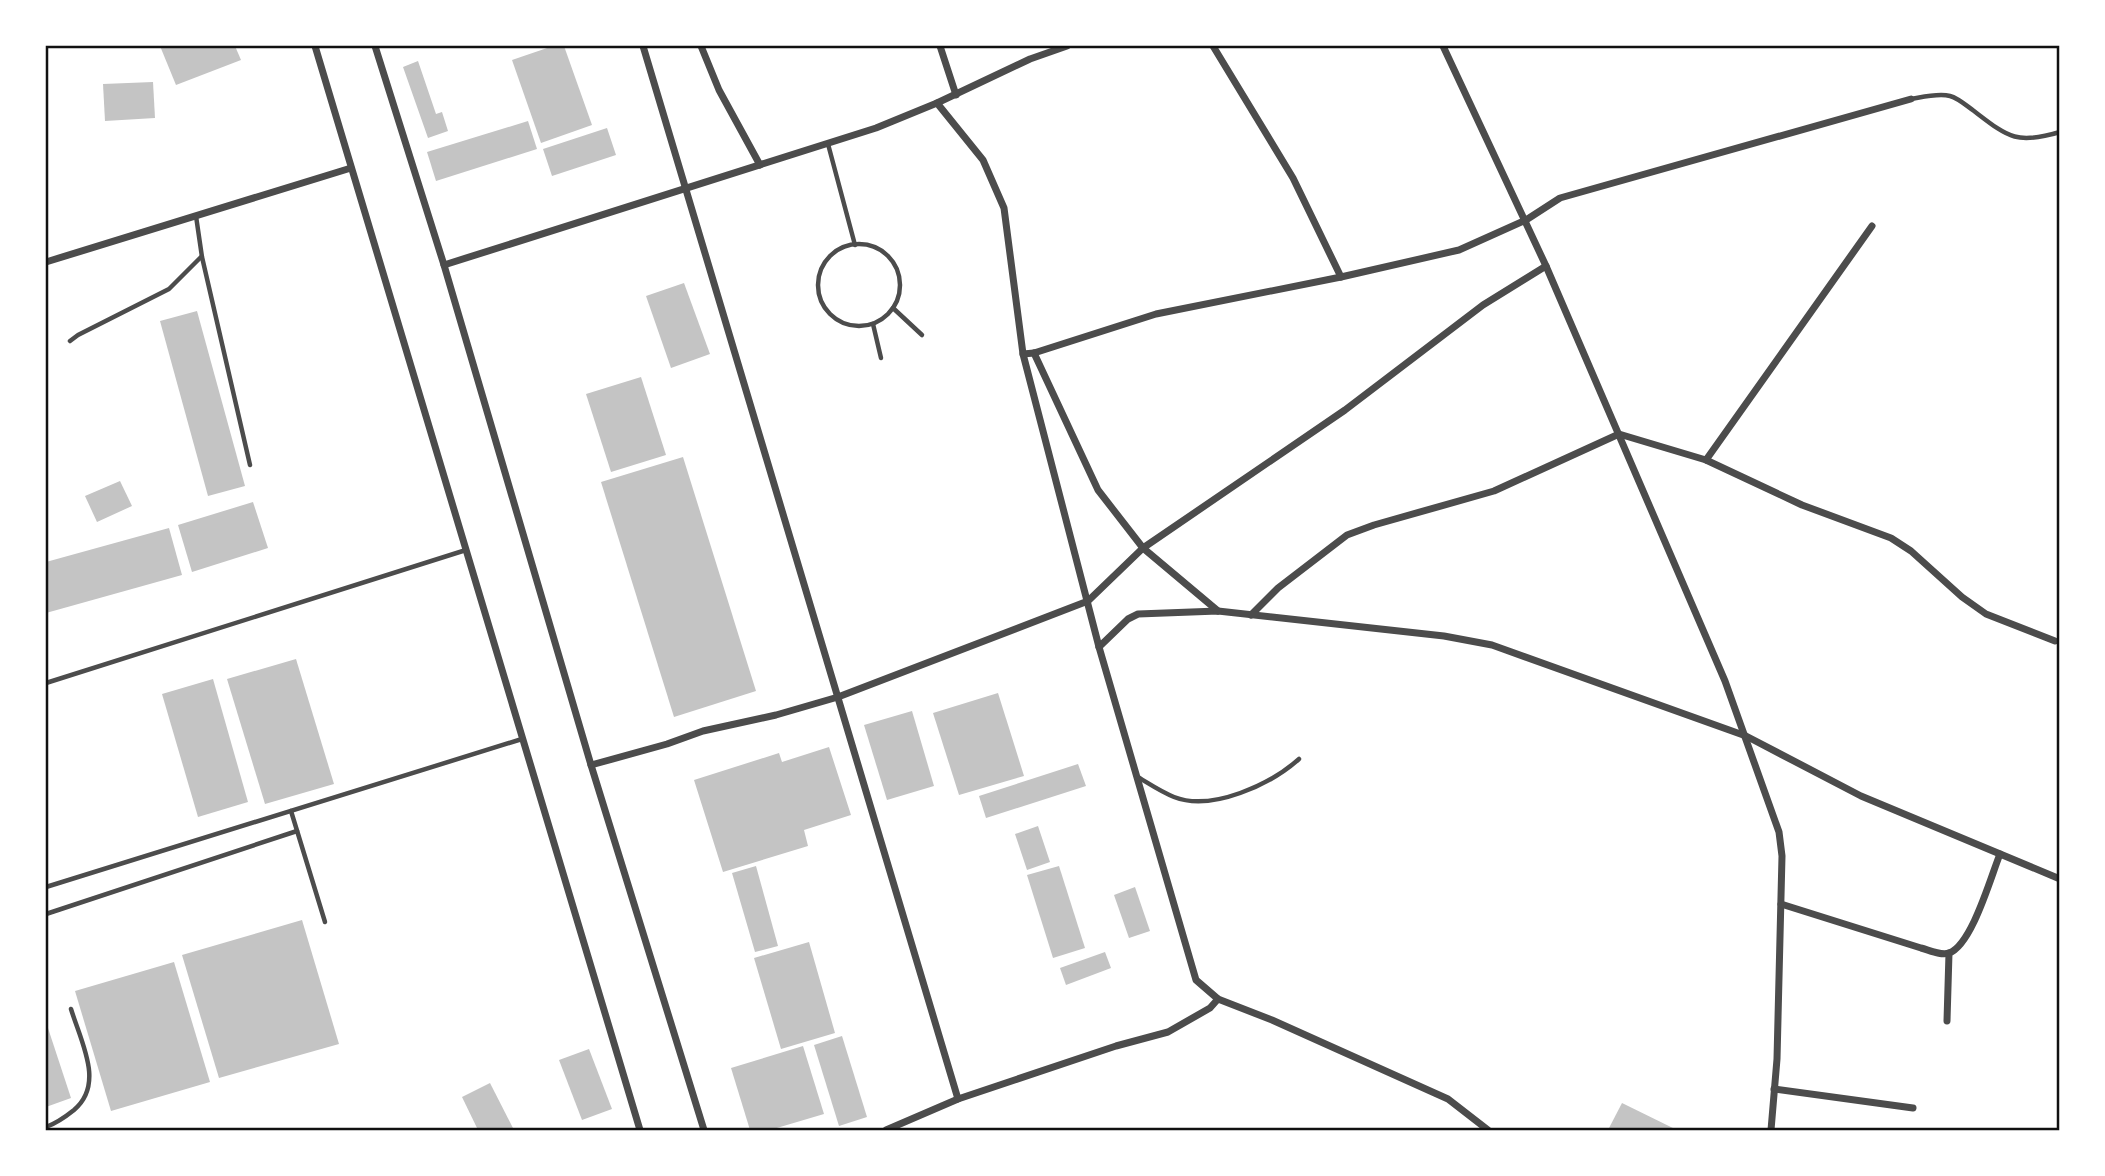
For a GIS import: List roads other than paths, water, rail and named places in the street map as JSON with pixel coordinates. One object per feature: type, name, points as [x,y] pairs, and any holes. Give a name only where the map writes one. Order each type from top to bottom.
[{"type":"street","points":[[315,46],[640,1130]]},
{"type":"street","points":[[375,46],[444,265],[592,765],[704,1130]]},
{"type":"street","points":[[643,46],[958,1099]]},
{"type":"street","points":[[701,46],[719,90],[760,165]]},
{"type":"street","points":[[940,46],[956,95]]},
{"type":"street","points":[[444,265],[876,128],[956,95],[1030,59],[1067,46]]},
{"type":"street","points":[[1213,46],[1293,178],[1341,277]]},
{"type":"street","points":[[1443,46],[1546,265],[1725,681],[1779,832],[1782,856],[1781,904],[1771,1130]]},
{"type":"street","points":[[1023,354],[1034,353],[1156,314],[1459,250],[1526,220],[1560,198],[1911,99]]},
{"type":"street","points":[[937,103],[983,160],[1003,208],[1023,354],[1099,648],[1196,980],[1218,999],[1272,1020],[1448,1099],[1488,1130]]},
{"type":"street","points":[[46,262],[351,168]]},
{"type":"street","points":[[1706,460],[1872,226]]},
{"type":"street","points":[[592,765],[703,731],[776,715],[838,697],[1088,601],[1143,548],[1345,411],[1483,305],[1546,265]]},
{"type":"street","points":[[1034,353],[1098,490],[1143,548],[1218,611]]},
{"type":"street","points":[[1251,615],[1278,588],[1347,536],[1374,525],[1494,491],[1619,434],[1706,460],[1802,505],[1891,538],[1911,551],[1962,597],[1986,614],[2055,641]]},
{"type":"street","points":[[1099,648],[1128,619],[1138,614],[1218,611],[1444,636],[1492,645],[1746,736],[1861,796],[2060,879]]},
{"type":"street","points":[[1781,904],[1921,948],[1943,954],[1950,953],[1965,938],[1972,925],[2000,854]]},
{"type":"street","points":[[1947,1021],[1950,953]]},
{"type":"street","points":[[886,1130],[958,1099],[1116,1046],[1168,1032],[1210,1008],[1218,999]]},
{"type":"street","points":[[1774,1089],[1913,1108]]},
{"type":"lane","points":[[1911,99],[1952,96],[2004,133],[2022,139],[2036,139],[2060,132]]},
{"type":"lane","points":[[828,144],[855,245]]},
{"type":"lane","points":[[196,216],[202,257],[250,465]]},
{"type":"lane","points":[[855,245],[874,247],[890,259],[896,267],[900,286],[893,308],[882,320],[863,326],[844,324],[828,312],[819,295],[819,275],[829,258],[845,247],[855,245]]},
{"type":"lane","points":[[70,341],[169,289],[202,257]]},
{"type":"lane","points":[[893,308],[922,335]]},
{"type":"lane","points":[[873,324],[881,358]]},
{"type":"lane","points":[[46,683],[467,550]]},
{"type":"lane","points":[[46,887],[523,738]]},
{"type":"lane","points":[[1135,776],[1175,798],[1212,800],[1231,797],[1253,787],[1285,771],[1299,759]]},
{"type":"lane","points":[[291,811],[325,922]]},
{"type":"lane","points":[[46,914],[297,831]]},
{"type":"lane","points":[[46,1127],[58,1123],[85,1101],[90,1085],[90,1072],[71,1009]]}]
